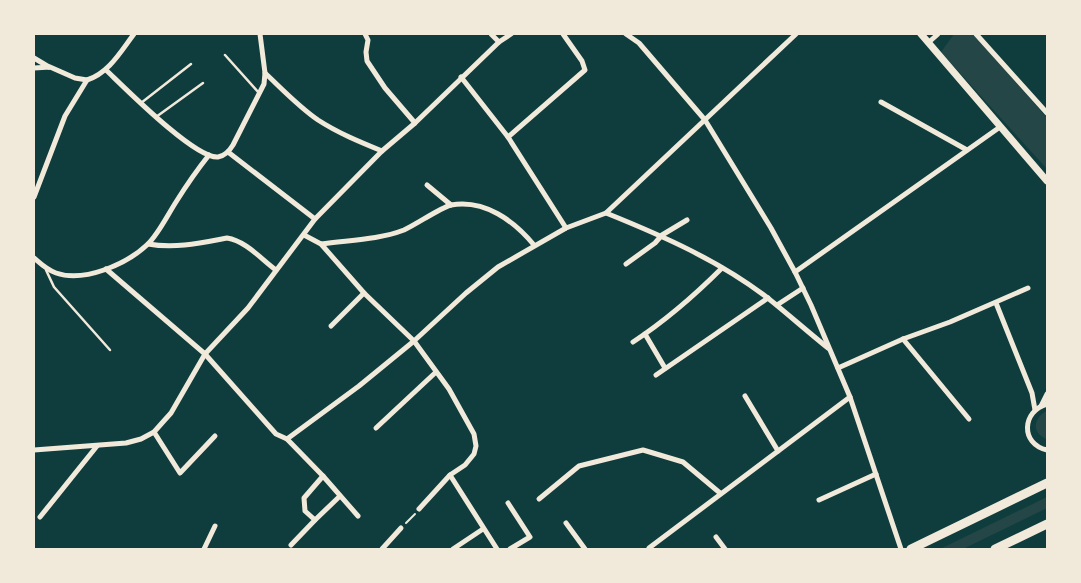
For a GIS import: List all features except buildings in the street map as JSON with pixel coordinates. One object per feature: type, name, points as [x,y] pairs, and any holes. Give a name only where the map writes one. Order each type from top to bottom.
[{"type":"main road","points":[[911,549],[1047,483]]},
{"type":"main road","points":[[995,549],[1047,524]]},
{"type":"main road","points":[[930,549],[937,537]]},
{"type":"street","points":[[34,58],[75,78],[87,80],[97,77],[106,70],[134,34]]},
{"type":"street","points":[[106,70],[156,117],[195,147],[209,155],[219,157],[228,152],[233,145],[264,84],[265,73],[260,34]]},
{"type":"street","points":[[365,34],[368,40],[367,61],[385,88],[415,123]]},
{"type":"street","points":[[491,34],[499,42]]},
{"type":"street","points":[[34,450],[126,443],[141,439],[154,432],[171,412],[205,354],[248,308],[315,219],[382,151],[415,123],[499,42],[511,34]]},
{"type":"street","points":[[508,137],[585,70],[582,61],[563,34]]},
{"type":"street","points":[[626,34],[639,44],[706,120],[771,228],[795,272],[850,397],[901,549]]},
{"type":"street","points":[[287,438],[359,386],[414,341],[466,293],[498,267],[566,228],[606,213],[796,34]]},
{"type":"street","points":[[921,34],[1047,181]]},
{"type":"street","points":[[929,42],[938,34]]},
{"type":"street","points":[[976,34],[1047,113]]},
{"type":"street","points":[[34,68],[50,67]]},
{"type":"street","points":[[265,73],[317,119],[336,131],[382,151]]},
{"type":"street","points":[[461,77],[508,137],[566,228]]},
{"type":"street","points":[[34,197],[65,116],[87,80]]},
{"type":"street","points":[[881,102],[967,150]]},
{"type":"street","points":[[795,272],[1000,127]]},
{"type":"street","points":[[228,152],[315,219]]},
{"type":"street","points":[[34,258],[46,268],[58,274],[72,276],[87,275],[106,269],[128,258],[148,244],[209,155]]},
{"type":"street","points":[[427,185],[451,205]]},
{"type":"street","points":[[321,244],[384,236],[404,229],[451,205],[483,208],[497,213],[511,222],[534,245]]},
{"type":"street","points":[[606,213],[662,235],[722,268],[768,298],[830,350]]},
{"type":"street","points":[[626,264],[655,243],[662,235],[687,220]]},
{"type":"street","points":[[304,235],[321,244],[364,293],[414,341],[449,389],[474,434],[476,446],[474,454],[465,465],[450,475],[419,509]]},
{"type":"street","points":[[148,244],[182,246],[227,238],[234,239],[276,270]]},
{"type":"street","points":[[633,342],[700,289],[722,268]]},
{"type":"street","points":[[106,269],[205,354],[276,434],[287,438],[358,516]]},
{"type":"street","points":[[777,305],[803,288]]},
{"type":"street","points":[[838,368],[903,339],[950,322],[1028,288]]},
{"type":"street","points":[[331,326],[364,293]]},
{"type":"street","points":[[656,375],[768,298]]},
{"type":"street","points":[[996,303],[1032,393],[1036,410]]},
{"type":"street","points":[[645,334],[665,368]]},
{"type":"street","points":[[903,339],[969,419]]},
{"type":"street","points":[[376,428],[436,372]]},
{"type":"street","points":[[1047,394],[1044,405],[1029,418],[1028,428],[1033,443],[1045,449],[1047,457]]},
{"type":"street","points":[[745,396],[778,451]]},
{"type":"street","points":[[649,548],[850,397]]},
{"type":"street","points":[[154,432],[180,474],[215,436]]},
{"type":"street","points":[[40,517],[97,446]]},
{"type":"street","points":[[539,499],[579,466],[643,450],[683,462],[720,494]]},
{"type":"street","points":[[819,500],[876,474]]},
{"type":"street","points":[[450,475],[497,549]]},
{"type":"street","points":[[315,520],[305,511],[304,498],[323,476]]},
{"type":"street","points":[[290,545],[340,496]]},
{"type":"street","points":[[508,503],[530,537],[510,549]]},
{"type":"street","points":[[566,523],[585,549]]},
{"type":"street","points":[[204,549],[215,526]]},
{"type":"street","points":[[382,549],[401,528]]},
{"type":"street","points":[[453,549],[484,529]]},
{"type":"street","points":[[716,537],[725,549]]},
{"type":"lane","points":[[225,55],[260,94]]},
{"type":"lane","points":[[141,103],[191,64]]},
{"type":"lane","points":[[156,117],[203,83]]},
{"type":"lane","points":[[46,268],[54,287],[110,350]]},
{"type":"path","points":[[401,528],[419,509]]},
{"type":"shaded area","points":[[954,34],[974,34],[1047,118],[1047,169],[941,52]]},
{"type":"shaded area","points":[[1047,411],[1047,439],[1038,433],[1036,425],[1039,417]]},
{"type":"shaded area","points":[[1047,497],[1047,508],[963,549],[940,549]]}]
